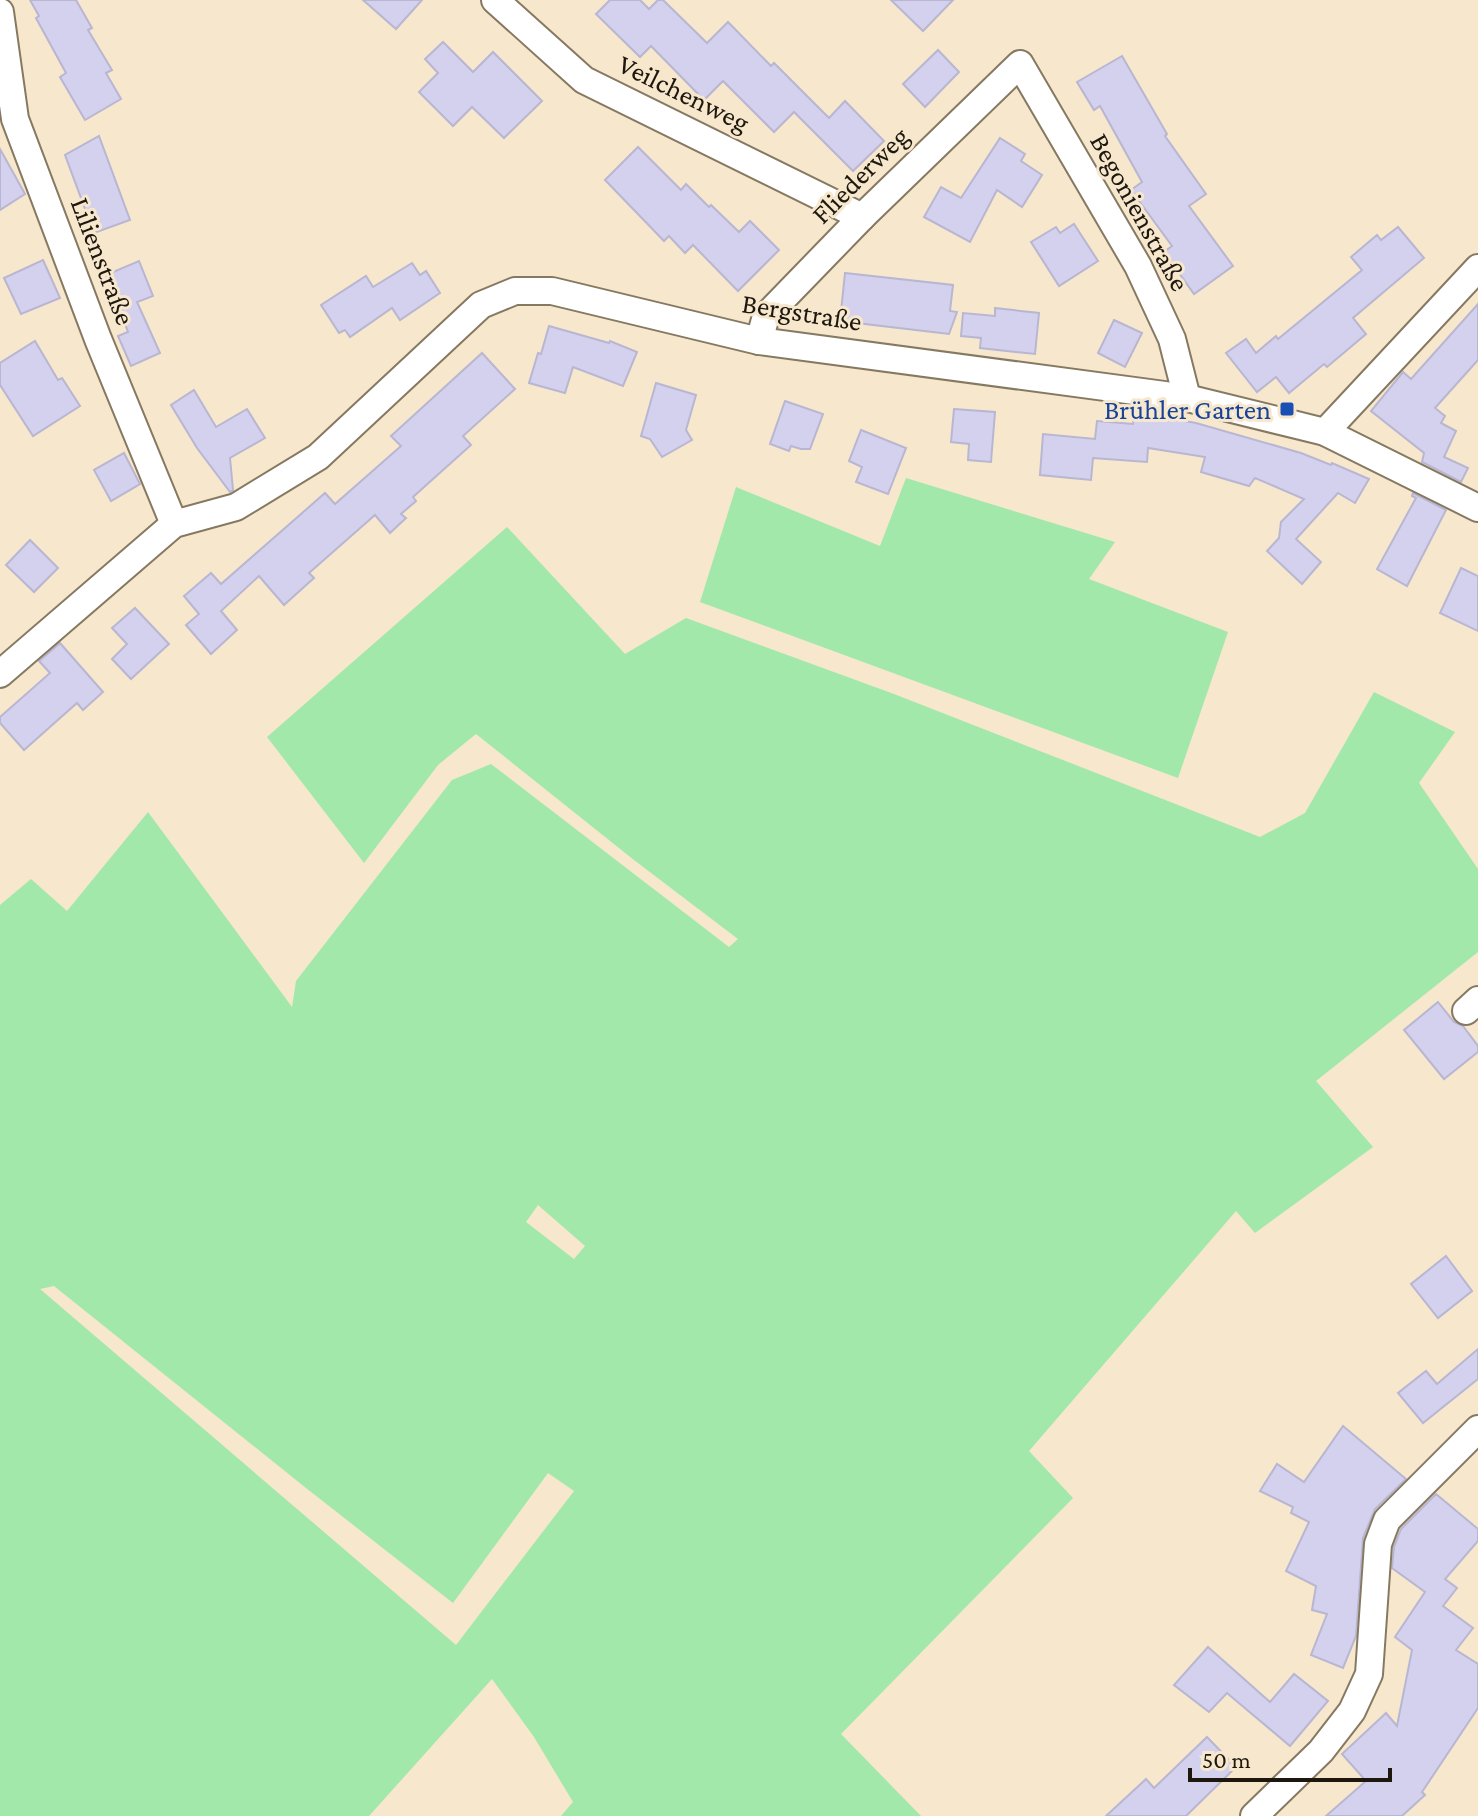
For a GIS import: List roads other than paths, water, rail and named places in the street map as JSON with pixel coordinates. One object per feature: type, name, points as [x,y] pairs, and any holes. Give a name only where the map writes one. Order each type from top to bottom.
[{"type":"street","name":"Veilchenweg","points":[[495,0],[584,80],[862,217]]},
{"type":"street","name":"Lilienstraße","points":[[0,12],[15,119],[98,339],[174,524]]},
{"type":"street","name":"Fliederweg","points":[[759,341],[766,316],[862,217],[1020,64]]},
{"type":"street","name":"Begonienstraße","points":[[1020,64],[1138,266],[1172,339],[1187,398]]},
{"type":"street","points":[[1325,432],[1478,268]]},
{"type":"street","name":"Bergstraße","points":[[174,524],[236,507],[318,457],[481,305],[515,291],[552,291],[759,341],[1187,398],[1325,432],[1478,508]]},
{"type":"street","points":[[0,674],[174,524]]},
{"type":"street","points":[[1254,1816],[1321,1751],[1352,1711],[1369,1674],[1378,1544],[1387,1520],[1478,1429]]},
{"type":"place","name":"Brühler Garten","points":[[1287,409]]}]
